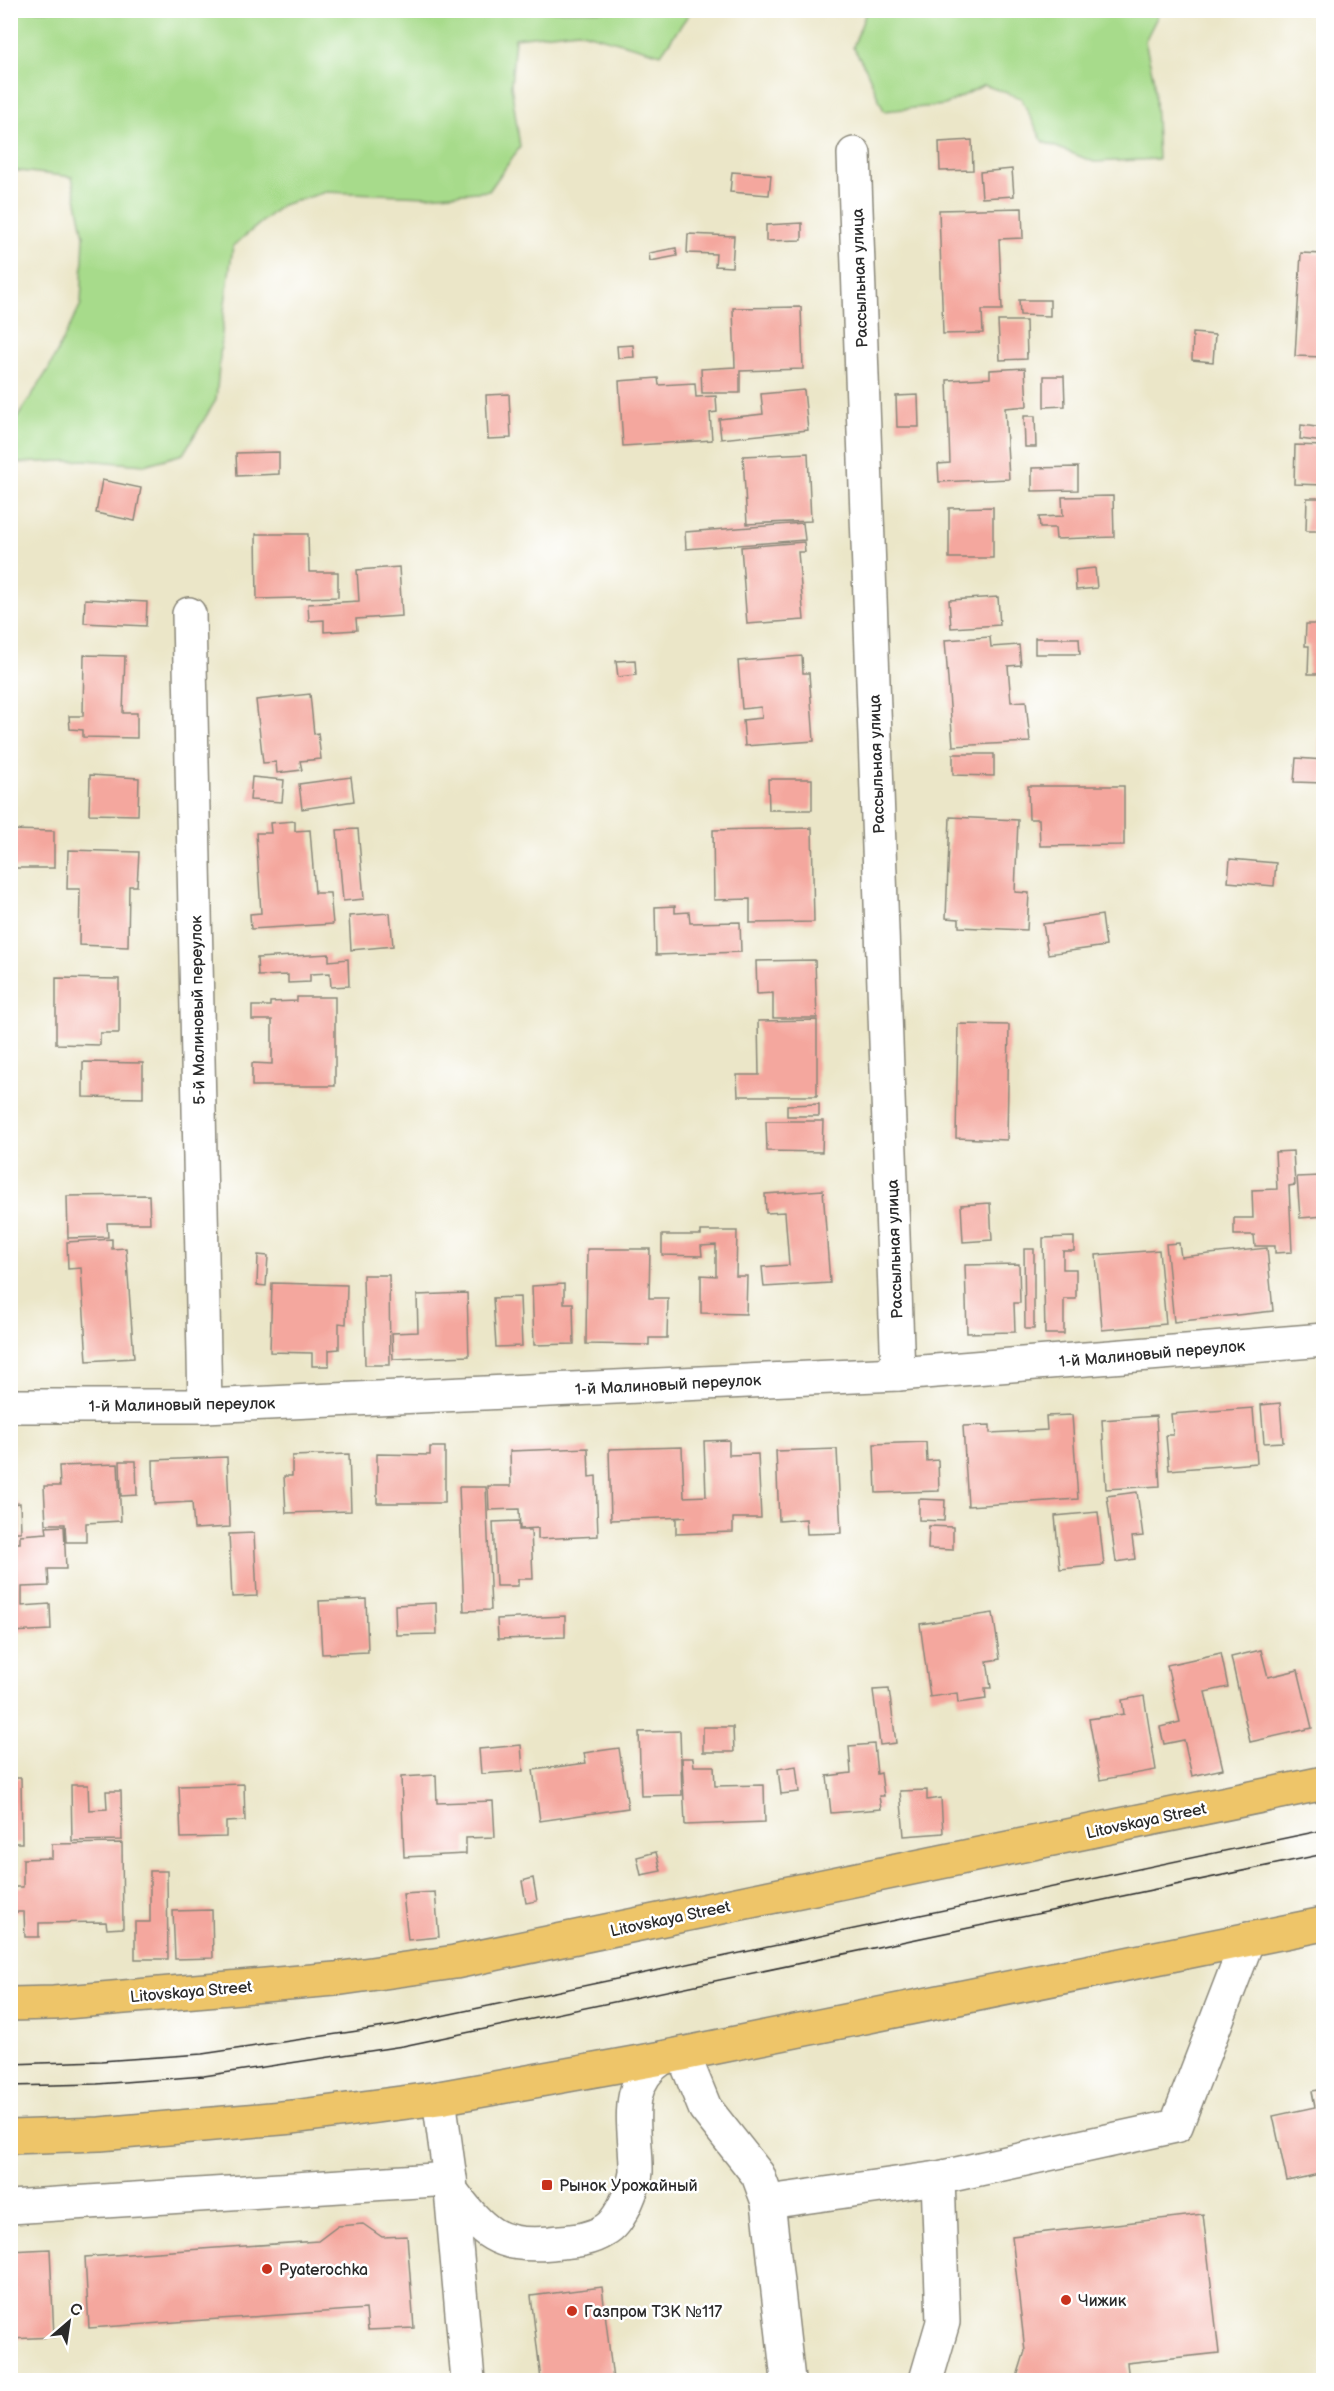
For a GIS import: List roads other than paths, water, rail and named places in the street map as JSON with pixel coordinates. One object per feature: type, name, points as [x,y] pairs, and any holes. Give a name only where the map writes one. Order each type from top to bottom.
[{"type":"main road","name":"Litovskaya Street","points":[[10,2004],[54,2003],[336,1979],[455,1962],[1323,1783]]},
{"type":"main road","points":[[10,2138],[100,2134],[294,2117],[439,2098],[672,2056],[1323,1924]]},
{"type":"street","name":"Рассыльная улица","points":[[855,154],[898,1374]]},
{"type":"street","name":"5-й Малиновый переулок","points":[[189,614],[205,1406]]},
{"type":"street","name":"1-й Малиновый переулок","points":[[10,1406],[205,1406],[898,1374],[1323,1340]]},
{"type":"street","points":[[768,2202],[938,2178],[1176,2126],[1248,1939]]},
{"type":"street","points":[[451,2186],[474,2221],[497,2237],[525,2245],[582,2240],[604,2231],[618,2218],[629,2197],[636,2175],[633,2105],[636,2091],[646,2071],[672,2056],[705,2108],[758,2175],[768,2202],[788,2380]]},
{"type":"street","points":[[439,2098],[451,2186],[468,2380]]},
{"type":"street","points":[[926,2380],[943,2322],[938,2178]]},
{"type":"street","points":[[10,2207],[451,2186]]},
{"type":"tram line","points":[[10,2064],[202,2054],[398,2025],[1324,1830]]},
{"type":"tram line","points":[[10,2086],[97,2084],[204,2076],[403,2046],[1324,1854]]},
{"type":"place","name":"Рынок Урожайный","points":[[547,2185]]},
{"type":"place","name":"Pyaterochka","points":[[267,2269]]},
{"type":"place","name":"Чижик","points":[[1066,2300]]},
{"type":"place","name":"Газпром ТЗК №117","points":[[572,2311]]}]
